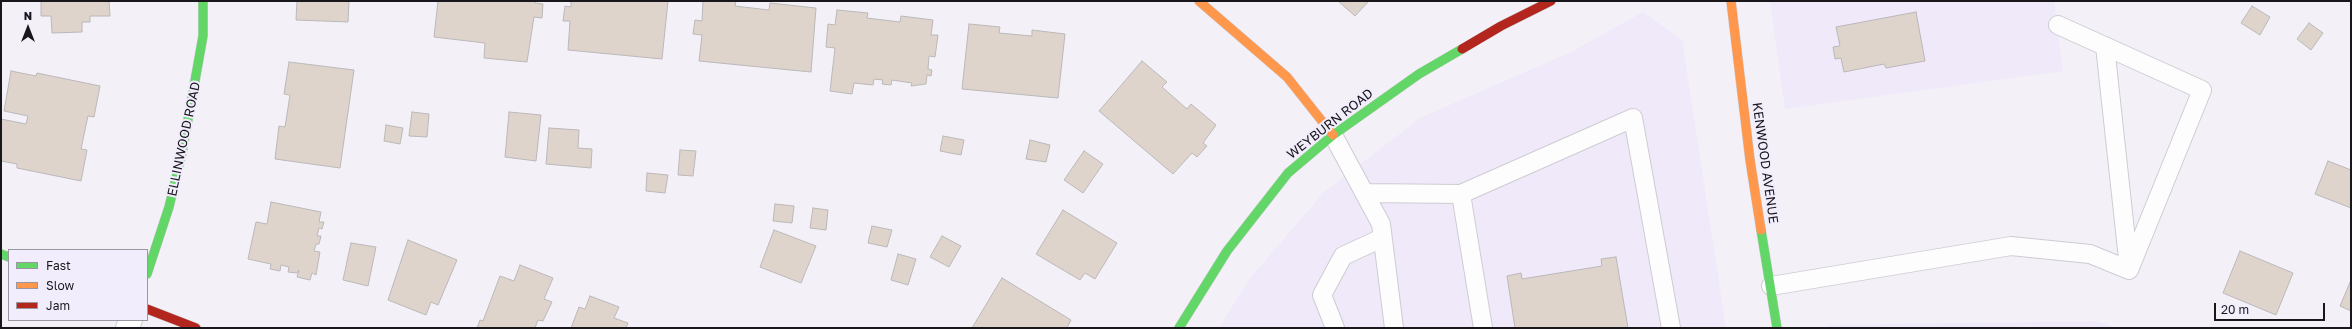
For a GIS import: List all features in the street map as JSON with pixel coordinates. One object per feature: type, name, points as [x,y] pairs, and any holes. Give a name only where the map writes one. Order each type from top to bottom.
[{"type":"street","name":"ELLINWOOD ROAD","points":[[148,271],[170,207],[182,152],[202,36],[202,1]]},
{"type":"street","points":[[1199,1],[1252,45],[1287,77],[1333,135]]},
{"type":"street","name":"WEYBURN ROAD","points":[[1179,328],[1227,251],[1288,174],[1333,135],[1419,74],[1501,26],[1551,1]]},
{"type":"street","name":"KENWOOD AVENUE","points":[[1731,1],[1750,160],[1777,328]]},
{"type":"street","points":[[148,309],[196,328]]},
{"type":"lane","points":[[2058,26],[2202,90],[2129,270]]},
{"type":"lane","points":[[2105,46],[2129,270]]},
{"type":"lane","points":[[1364,193],[1461,194],[1633,118],[1671,328]]},
{"type":"lane","points":[[1333,135],[1381,224],[1394,328]]},
{"type":"lane","points":[[1461,194],[1483,328]]},
{"type":"lane","points":[[1335,328],[1322,295],[1343,256],[1382,238]]},
{"type":"lane","points":[[1771,286],[2011,246],[2090,254],[2129,270]]},
{"type":"shaded area","points":[[1770,1],[2054,1],[2063,71],[1785,109]]},
{"type":"shaded area","points":[[1643,12],[1682,40],[1726,328],[1219,328],[1250,278],[1325,191],[1422,117],[1569,53]]},
{"type":"shaded area","points":[[2096,321],[2116,328],[1829,328],[1828,325]]},
{"type":"building","points":[[41,1],[109,1],[110,16],[90,16],[90,22],[82,22],[82,32],[52,33],[51,16],[41,16]]},
{"type":"building","points":[[297,1],[349,1],[348,22],[296,20]]},
{"type":"building","points":[[438,1],[535,1],[535,3],[543,4],[542,18],[534,17],[527,62],[484,58],[485,43],[434,37]]},
{"type":"building","points":[[571,1],[668,1],[662,59],[568,50],[570,21],[563,21],[565,6],[571,7]]},
{"type":"building","points":[[703,1],[736,1],[735,6],[769,10],[770,3],[816,8],[811,72],[699,61],[702,35],[693,34],[695,20],[702,21]]},
{"type":"building","points":[[1338,1],[1369,1],[1355,16]]},
{"type":"building","points":[[2252,6],[2270,17],[2260,35],[2241,23]]},
{"type":"building","points":[[837,10],[868,13],[867,18],[900,22],[901,16],[933,20],[931,35],[938,35],[935,57],[929,56],[928,69],[932,70],[931,76],[927,75],[926,84],[911,86],[912,83],[892,80],[891,85],[882,84],[883,80],[874,79],[873,85],[854,83],[852,94],[830,91],[835,48],[826,47],[828,24],[835,25]]},
{"type":"building","points":[[1916,12],[1925,61],[1886,68],[1884,64],[1844,72],[1841,58],[1835,59],[1833,47],[1840,46],[1836,27]]},
{"type":"building","points":[[2309,23],[2323,33],[2311,50],[2297,39]]},
{"type":"building","points":[[969,24],[1000,27],[999,33],[1032,36],[1032,30],[1065,34],[1058,98],[962,89]]},
{"type":"building","points":[[1142,61],[1167,82],[1162,87],[1187,109],[1191,104],[1216,125],[1203,143],[1207,146],[1197,157],[1192,153],[1173,174],[1099,111]]},
{"type":"building","points":[[289,62],[354,70],[340,168],[275,159],[279,126],[285,127],[290,95],[284,94]]},
{"type":"building","points":[[11,71],[36,76],[37,73],[100,86],[94,117],[88,116],[81,149],[87,150],[81,181],[17,168],[17,164],[1,161],[1,119],[26,124],[28,116],[4,111]]},
{"type":"building","points":[[412,112],[429,114],[427,137],[409,136]]},
{"type":"building","points":[[509,112],[541,115],[536,161],[505,157]]},
{"type":"building","points":[[386,125],[403,128],[400,144],[384,141]]},
{"type":"building","points":[[549,128],[579,130],[578,148],[592,149],[591,168],[546,164]]},
{"type":"building","points":[[943,136],[964,140],[961,155],[940,151]]},
{"type":"building","points":[[1030,140],[1050,145],[1046,162],[1026,159]]},
{"type":"building","points":[[680,150],[696,151],[693,176],[678,175]]},
{"type":"building","points":[[1084,151],[1103,164],[1083,193],[1064,180]]},
{"type":"building","points":[[2328,161],[2351,170],[2351,208],[2315,194]]},
{"type":"building","points":[[647,173],[668,175],[665,193],[646,191]]},
{"type":"building","points":[[271,202],[321,212],[319,222],[324,222],[322,229],[319,228],[317,236],[321,236],[319,244],[316,244],[314,251],[320,252],[316,275],[312,273],[310,280],[297,277],[299,270],[297,273],[288,272],[289,267],[281,265],[280,271],[270,269],[271,264],[248,259],[256,222],[267,224]]},
{"type":"building","points":[[775,204],[794,206],[792,223],[773,221]]},
{"type":"building","points":[[813,208],[828,210],[826,230],[810,228]]},
{"type":"building","points":[[1063,210],[1117,243],[1095,279],[1085,273],[1080,280],[1036,254]]},
{"type":"building","points":[[872,226],[892,230],[887,247],[868,243]]},
{"type":"building","points":[[774,230],[816,246],[801,283],[760,267]]},
{"type":"building","points":[[942,236],[961,246],[949,267],[930,257]]},
{"type":"building","points":[[408,240],[457,260],[438,305],[431,302],[426,315],[388,300]]},
{"type":"building","points":[[351,243],[376,247],[368,286],[343,280]]},
{"type":"building","points":[[2240,251],[2293,273],[2276,315],[2223,293]]},
{"type":"building","points":[[898,254],[916,259],[908,285],[891,280]]},
{"type":"building","points":[[1616,257],[1628,328],[1515,328],[1507,276],[1521,273],[1522,279],[1602,266],[1601,259]]},
{"type":"building","points":[[520,265],[553,278],[544,299],[552,302],[543,321],[538,320],[535,328],[477,328],[480,320],[483,321],[500,276],[514,281]]},
{"type":"building","points":[[1002,278],[1071,320],[1067,328],[972,328]]},
{"type":"building","points":[[2351,280],[2351,311],[2340,306]]},
{"type":"building","points":[[590,296],[619,307],[614,318],[628,323],[626,328],[571,328],[579,307],[585,309]]},
{"type":"traffic: fast","points":[[148,271],[169,207],[182,153],[203,36],[203,1]]},
{"type":"traffic: fast","points":[[1179,328],[1227,251],[1288,173],[1333,135],[1419,74],[1462,49]]},
{"type":"traffic: fast","points":[[1761,230],[1777,328]]},
{"type":"traffic: fast","points":[[1,254],[8,257]]},
{"type":"traffic: slow","points":[[1199,1],[1287,77],[1333,135]]},
{"type":"traffic: slow","points":[[1731,1],[1750,160],[1761,230]]},
{"type":"traffic: jam","points":[[1462,49],[1501,26],[1551,1]]},
{"type":"traffic: jam","points":[[148,309],[196,328]]}]
